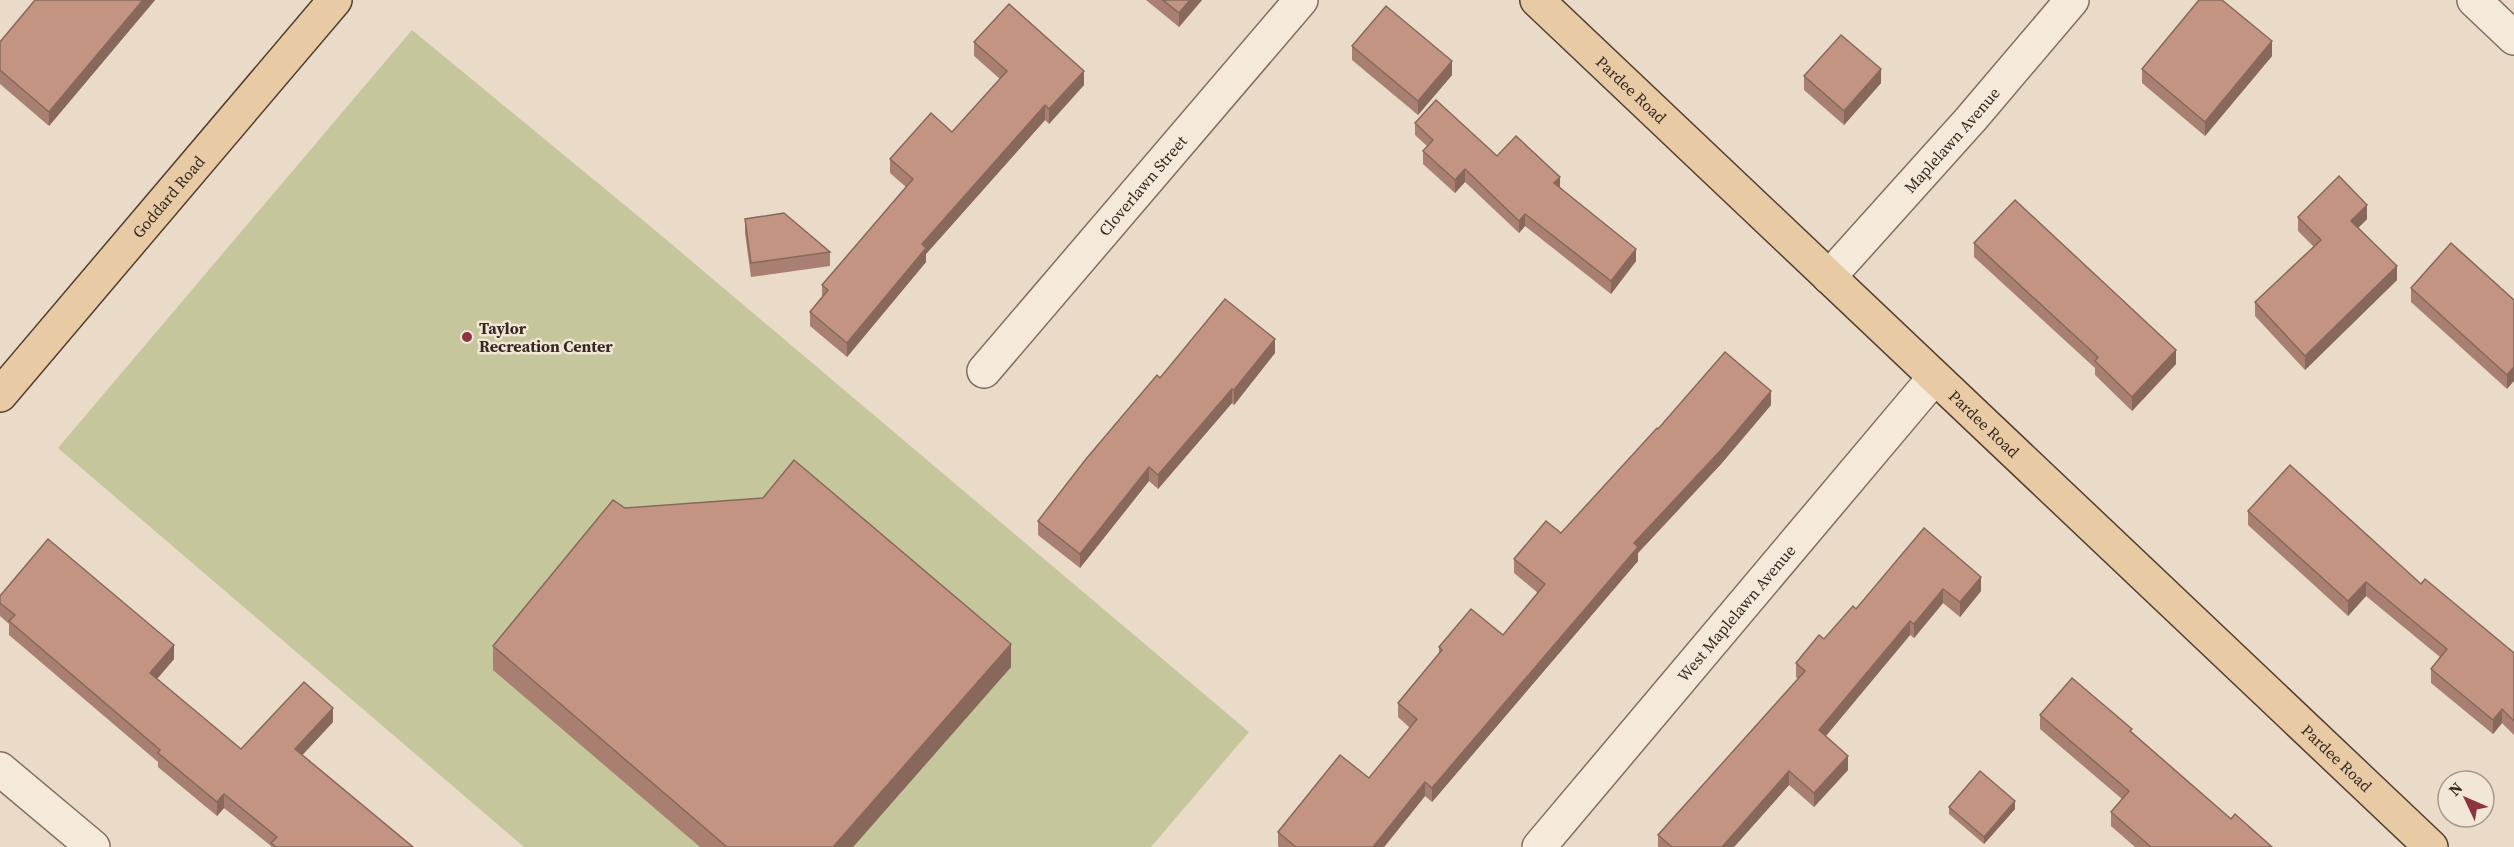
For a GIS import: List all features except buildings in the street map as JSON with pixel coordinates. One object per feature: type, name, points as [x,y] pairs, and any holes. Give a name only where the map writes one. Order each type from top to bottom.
[{"type":"main road","name":"Goddard Road","points":[[0,395],[335,0]]},
{"type":"main road","name":"Pardee Road","points":[[1537,0],[2431,847]]},
{"type":"street","name":"Cloverlawn Street","points":[[984,371],[1263,48],[1301,0]]},
{"type":"street","name":"Maplelawn Avenue","points":[[1830,277],[1971,119],[2072,0]]},
{"type":"street","points":[[2474,0],[2514,38]]},
{"type":"street","name":"West Maplelawn Avenue","points":[[1539,847],[1934,378]]},
{"type":"street","points":[[0,768],[93,847]]},
{"type":"green space","name":"Taylor Recreation Center","points":[[412,30],[650,226],[1249,732],[1151,847],[524,847],[58,448]]},
{"type":"place","name":"Taylor Recreation Center","points":[[467,337]]}]
